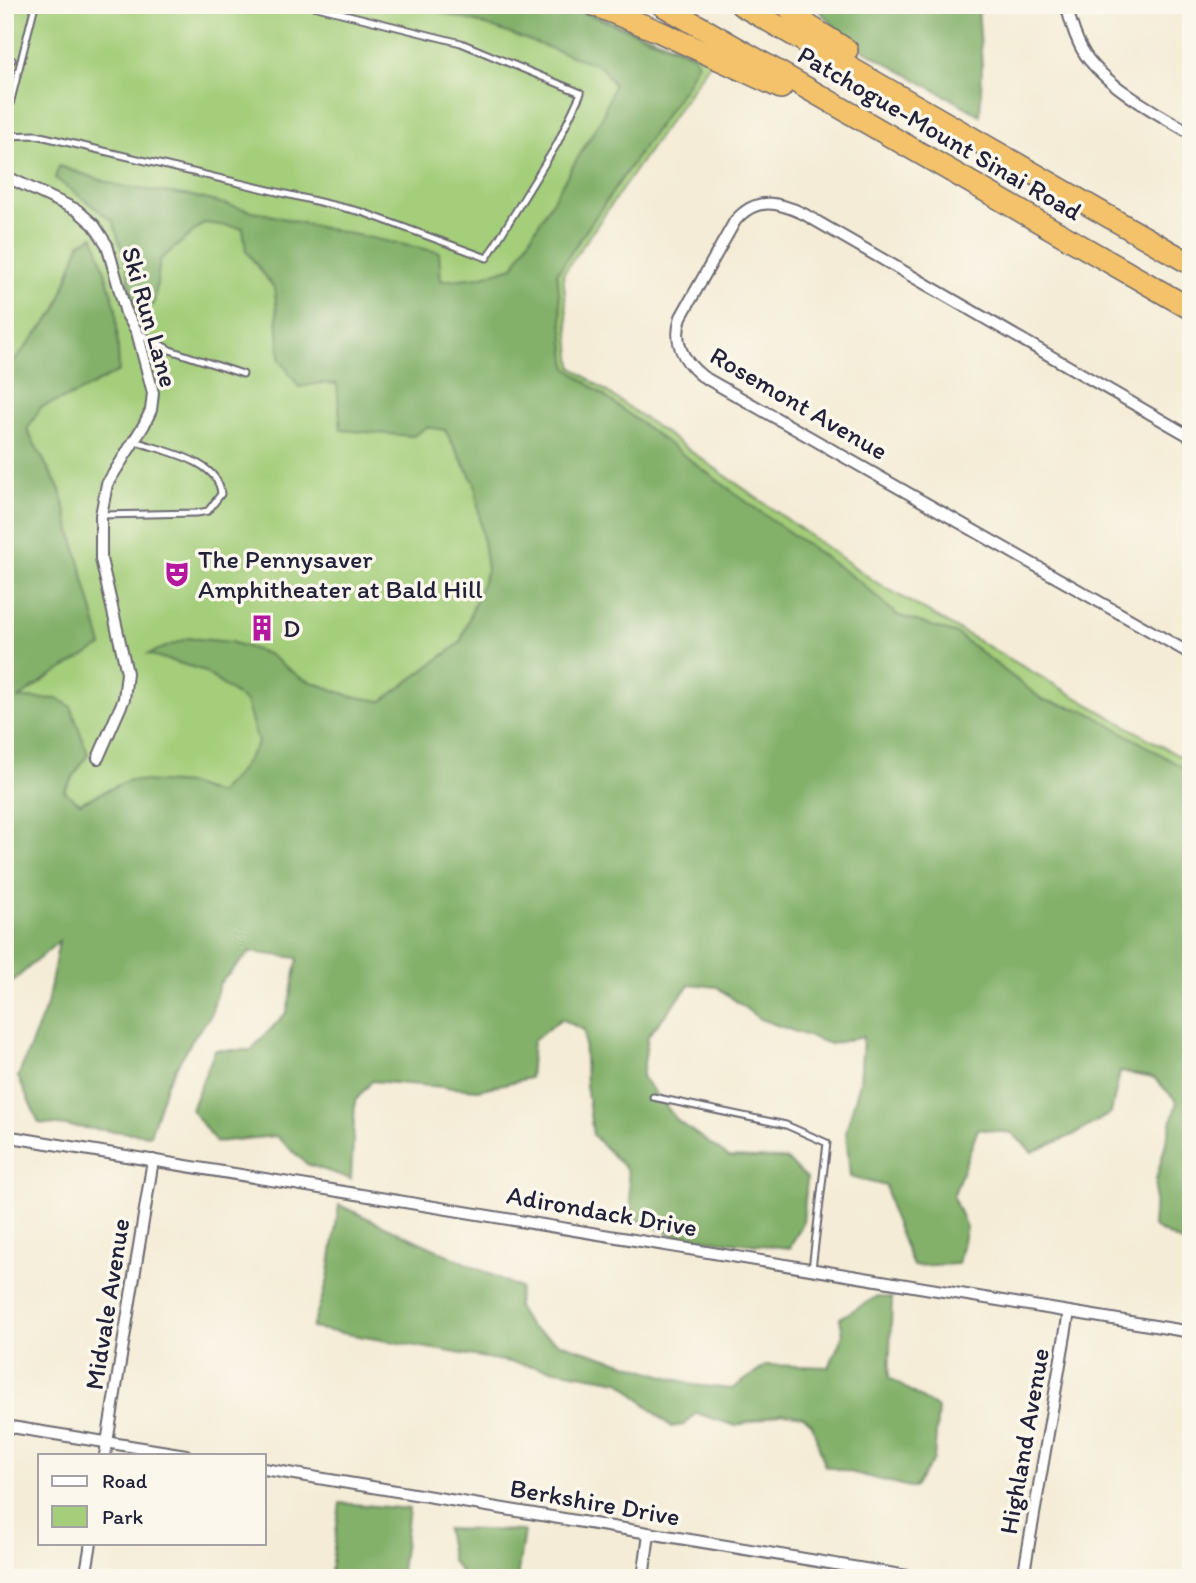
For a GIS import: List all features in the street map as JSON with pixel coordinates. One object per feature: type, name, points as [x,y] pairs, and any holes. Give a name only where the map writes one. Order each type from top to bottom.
[{"type":"highway","points":[[594,5],[785,90],[935,174],[1024,213]]},
{"type":"highway","name":"Patchogue-Mount Sinai Road","points":[[662,5],[1191,309]]},
{"type":"highway","name":"Patchogue-Mount Sinai Road","points":[[741,5],[1191,264]]},
{"type":"highway","points":[[786,5],[809,26],[851,53],[942,120]]},
{"type":"street","points":[[1066,5],[1075,33],[1089,60],[1138,102],[1191,133]]},
{"type":"street","name":"Ski Run Lane","points":[[5,176],[77,210],[94,225],[107,245],[126,313],[137,332],[153,393],[152,410],[107,484],[101,515],[101,559],[127,673],[124,699],[98,758]]},
{"type":"street","name":"Rosemont Avenue","points":[[1191,437],[804,214],[773,203],[744,210],[735,221],[681,317],[677,331],[678,345],[686,360],[702,376],[1191,654]]},
{"type":"street","name":"Adirondack Drive","points":[[5,1136],[1191,1332]]},
{"type":"street","name":"Midvale Avenue","points":[[105,1454],[153,1160]]},
{"type":"street","name":"Highland Avenue","points":[[1023,1578],[1069,1312]]},
{"type":"street","points":[[5,1426],[180,1454]]},
{"type":"street","name":"Berkshire Drive","points":[[266,1469],[919,1578]]},
{"type":"street","points":[[643,1578],[649,1534]]},
{"type":"street","points":[[85,1578],[91,1544]]},
{"type":"lane","points":[[5,124],[35,5]]},
{"type":"lane","points":[[5,136],[36,135],[362,212],[486,258],[557,144],[580,93],[461,43],[309,5]]},
{"type":"lane","points":[[137,332],[170,349],[243,374]]},
{"type":"lane","points":[[101,515],[197,513],[208,511],[222,494],[221,487],[206,467],[196,461],[135,441]]},
{"type":"lane","points":[[653,1097],[786,1125],[827,1143],[812,1269]]},
{"type":"green space","points":[[5,5],[571,5],[712,60],[563,274],[572,367],[874,581],[1191,763],[1191,1011],[5,793]]},
{"type":"green space","points":[[414,5],[564,5],[693,55],[698,62],[687,84],[557,273],[567,368],[752,506],[860,582],[897,615],[957,634],[1043,700],[1086,711],[1191,772],[1191,1242],[1181,1242],[1153,1227],[1156,1180],[1177,1101],[1154,1078],[1120,1072],[1111,1113],[1075,1134],[1032,1152],[1012,1133],[978,1129],[953,1197],[966,1227],[958,1264],[913,1266],[891,1211],[886,1186],[850,1177],[846,1131],[860,1082],[863,1037],[830,1044],[760,1019],[717,987],[690,984],[648,1036],[642,1077],[678,1121],[729,1157],[786,1159],[807,1178],[803,1222],[790,1248],[680,1237],[633,1219],[627,1170],[593,1135],[586,1085],[584,1030],[561,1019],[533,1041],[530,1078],[478,1090],[372,1081],[355,1101],[351,1179],[307,1164],[276,1136],[216,1142],[191,1109],[215,1050],[251,1050],[287,1012],[298,958],[250,952],[219,984],[211,1015],[194,1037],[167,1083],[150,1135],[39,1123],[18,1077],[47,1005],[59,941],[5,988],[5,365],[14,361],[56,311],[80,243],[94,236],[116,308],[119,371],[76,394],[41,407],[27,430],[60,490],[102,646],[50,676],[19,698],[59,699],[71,707],[88,754],[64,791],[80,803],[129,780],[189,784],[218,794],[239,772],[258,743],[246,702],[202,670],[148,654],[188,638],[231,642],[268,654],[301,678],[350,696],[382,701],[460,643],[487,570],[475,484],[445,430],[427,427],[413,436],[341,430],[337,384],[322,383],[299,387],[280,360],[275,289],[246,251],[243,228],[204,223],[160,260],[154,305],[133,306],[127,266],[113,221],[55,178],[59,166],[119,186],[192,196],[318,227],[439,252],[441,281],[479,277],[513,267],[602,117],[614,85],[600,66],[483,24]]},
{"type":"green space","points":[[814,5],[978,5],[982,67],[980,115],[851,43]]},
{"type":"green space","points":[[339,1205],[520,1288],[517,1307],[530,1327],[559,1343],[694,1385],[732,1389],[767,1365],[829,1367],[843,1335],[840,1318],[876,1297],[892,1298],[889,1378],[938,1408],[934,1459],[914,1488],[825,1466],[812,1424],[803,1416],[782,1413],[736,1426],[696,1413],[684,1425],[671,1427],[619,1381],[312,1328],[328,1279]]},
{"type":"green space","points":[[340,1503],[409,1509],[400,1578],[330,1578]]},
{"type":"green space","points":[[446,1529],[524,1531],[517,1578],[466,1578],[452,1561]]},
{"type":"place","name":"The Pennysaver Amphitheater at Bald Hill","points":[[177,574]]},
{"type":"place","name":"D","points":[[262,628]]}]
